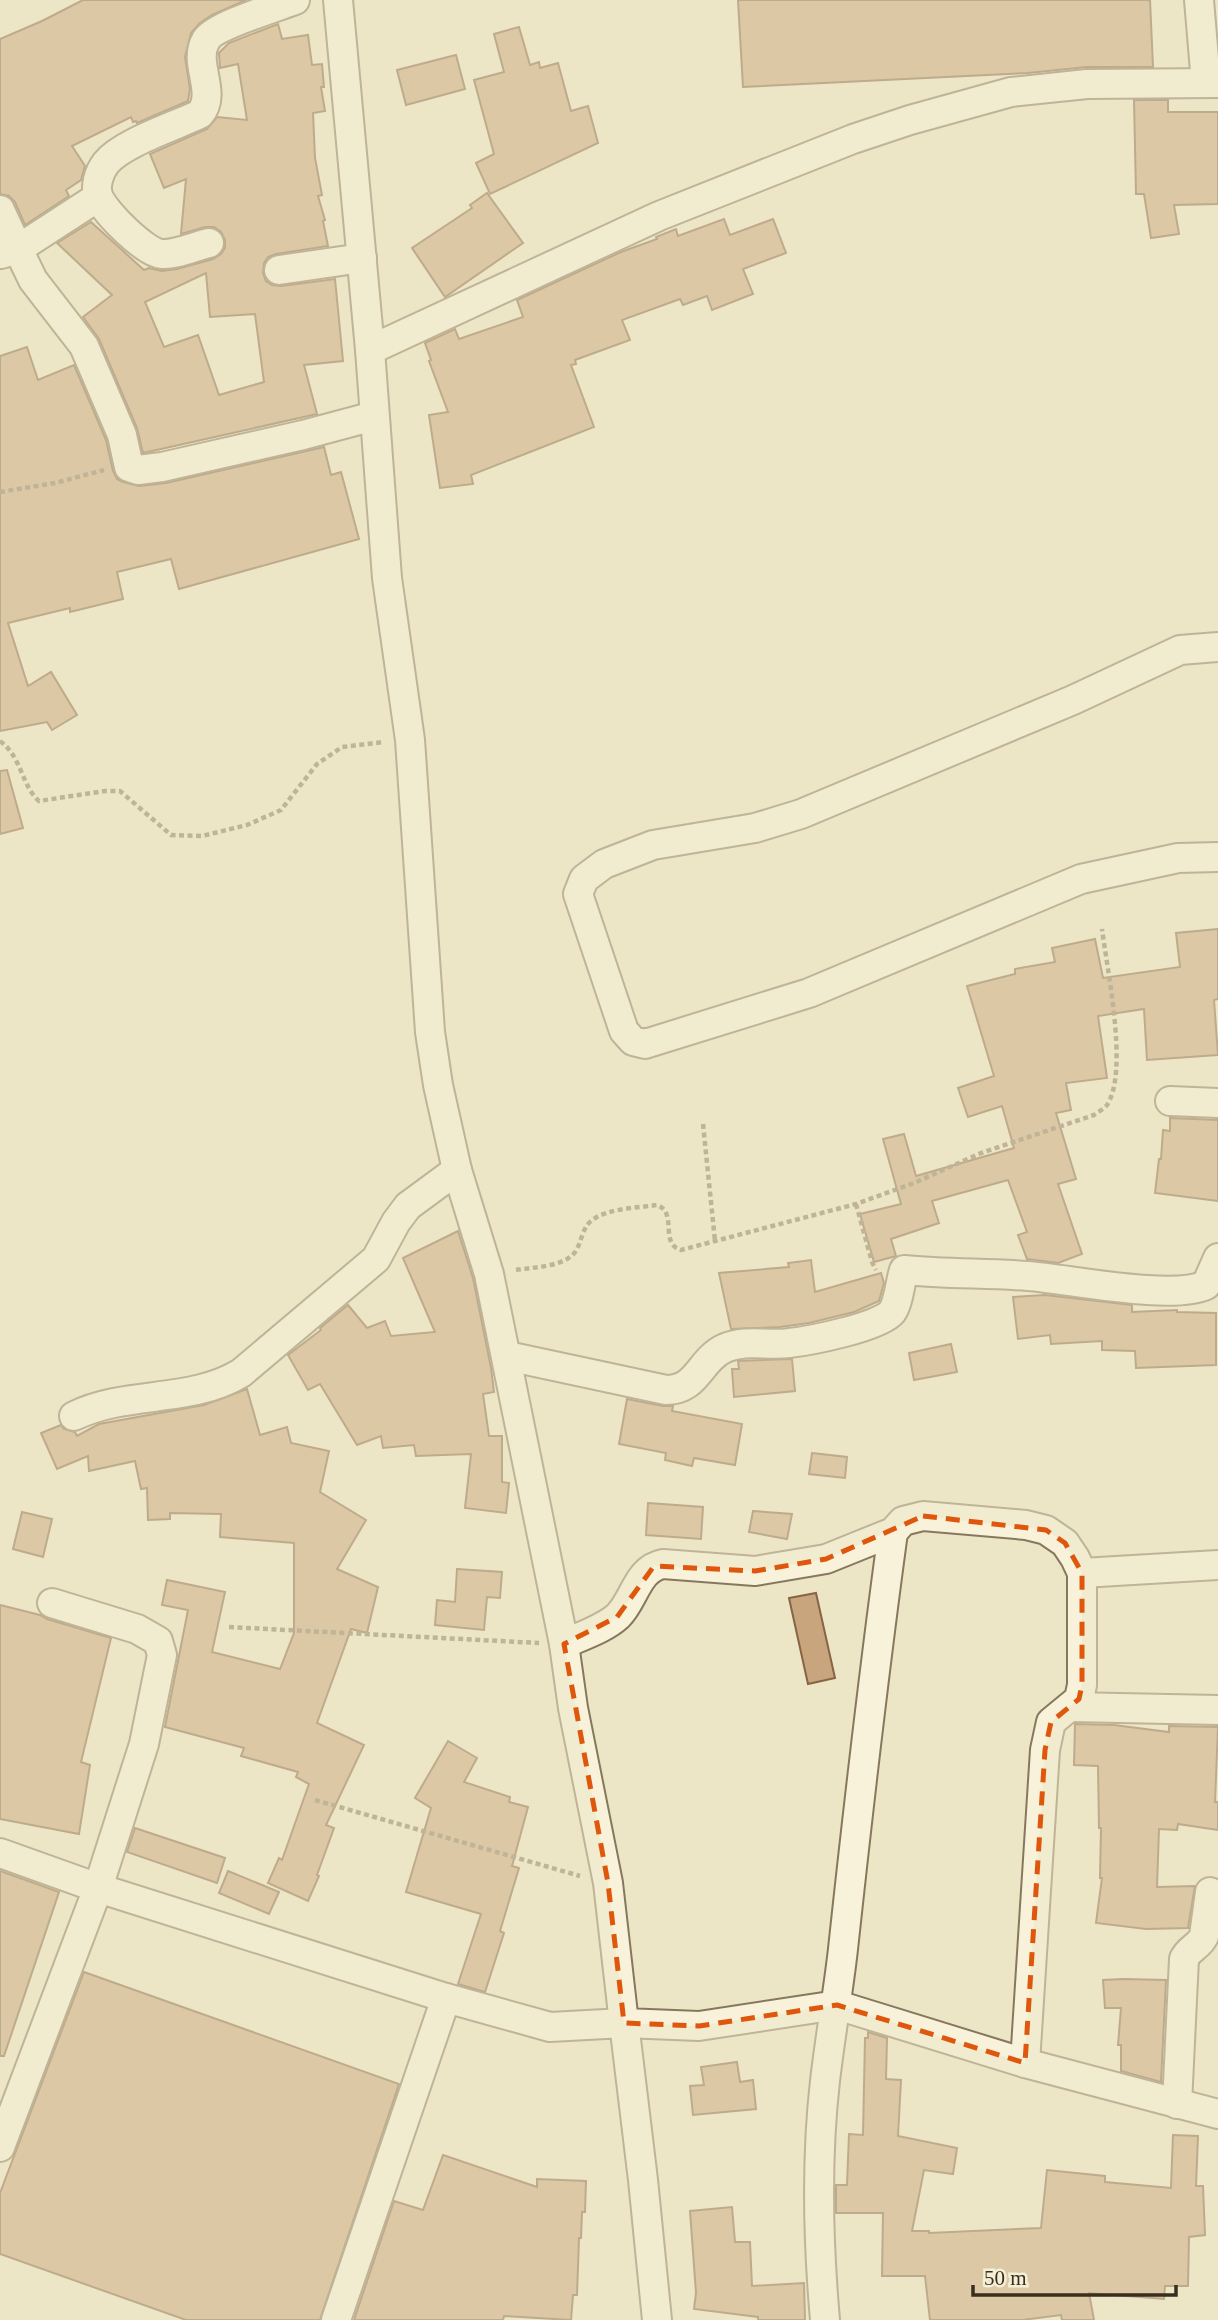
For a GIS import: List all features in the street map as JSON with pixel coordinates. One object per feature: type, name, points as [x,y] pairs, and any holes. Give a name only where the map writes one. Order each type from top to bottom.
[{"type":"street","points":[[208,243],[164,255],[153,253],[121,225],[98,197],[97,183],[100,174],[117,152],[200,114],[206,107],[201,60],[205,41],[216,30],[295,0]]},
{"type":"street","points":[[338,0],[370,350],[387,578],[410,740],[430,1032],[438,1085],[460,1181],[489,1274],[507,1356],[608,1883],[657,2320]]},
{"type":"street","points":[[370,350],[659,216],[853,139],[921,117],[1011,92],[1087,84],[1212,83],[1199,0]]},
{"type":"street","points":[[9,251],[98,197]]},
{"type":"street","points":[[0,211],[9,251],[89,357],[122,435],[130,467],[138,470],[162,467],[374,416]]},
{"type":"street","points":[[279,270],[362,258]]},
{"type":"street","points":[[1218,647],[1180,649],[1073,700],[801,814],[755,828],[653,845],[604,864],[584,879],[578,894],[624,1031],[633,1041],[645,1044],[809,993],[1081,879],[1178,858],[1218,858]]},
{"type":"street","points":[[1170,1101],[1218,1103]]},
{"type":"street","points":[[74,1416],[103,1404],[186,1393],[218,1384],[242,1373],[376,1259],[408,1206],[460,1181]]},
{"type":"street","points":[[507,1356],[666,1390],[680,1390],[723,1349],[753,1342],[790,1343],[842,1333],[884,1319],[893,1310],[904,1270],[959,1275],[1028,1276],[1184,1291],[1206,1286],[1218,1258]]},
{"type":"street","points":[[564,1644],[617,1616],[626,1606],[641,1579],[654,1566],[663,1564],[755,1571],[826,1559],[893,1532],[903,1521],[923,1516],[1026,1525],[1046,1530],[1065,1543],[1082,1573],[1082,1685],[1079,1699],[1052,1723],[1045,1750],[1025,2063]]},
{"type":"street","points":[[825,2320],[819,2248],[820,2160],[825,2083],[837,2005],[871,1694],[893,1532]]},
{"type":"street","points":[[1082,1573],[1218,1565]]},
{"type":"street","points":[[0,2147],[98,1888],[144,1744],[162,1655],[158,1641],[137,1629],[52,1603]]},
{"type":"street","points":[[1070,1707],[1218,1710]]},
{"type":"street","points":[[0,1853],[98,1888],[446,1998],[550,2027],[624,2023],[699,2026],[837,2005],[1025,2063],[1218,2114]]},
{"type":"street","points":[[1177,2104],[1184,1959],[1204,1936],[1210,1892]]},
{"type":"street","points":[[336,2320],[446,1998]]},
{"type":"path","points":[[0,492],[55,484],[96,471],[130,467]]},
{"type":"path","points":[[0,741],[19,764],[32,794],[39,801],[120,791],[171,835],[202,836],[247,825],[281,810],[317,764],[342,747],[410,740]]},
{"type":"path","points":[[489,1274],[565,1260],[576,1252],[586,1226],[609,1212],[657,1205],[667,1212],[671,1243],[681,1250],[856,1204],[914,1183],[981,1153],[1094,1115],[1106,1106],[1112,1092],[1116,1068],[1114,1014],[1102,929]]},
{"type":"path","points":[[703,1124],[715,1241]]},
{"type":"path","points":[[856,1204],[874,1268],[878,1271],[900,1268],[904,1270]]},
{"type":"path","points":[[229,1627],[564,1644]]},
{"type":"path","points":[[315,1800],[608,1883]]},
{"type":"highlighted area","points":[[923,1516],[1046,1530],[1065,1543],[1082,1573],[1082,1685],[1079,1699],[1051,1722],[1045,1750],[1025,2063],[837,2005],[699,2026],[624,2023],[608,1883],[564,1644],[617,1617],[654,1566],[755,1571],[826,1559]]},
{"type":"building","points":[[83,0],[246,0],[212,15],[191,33],[185,57],[190,89],[188,101],[137,123],[133,122],[131,117],[72,146],[85,166],[81,180],[66,190],[69,196],[25,225],[15,202],[9,196],[0,194],[0,39]]},
{"type":"building","points":[[738,0],[1150,0],[1153,67],[1087,67],[1028,73],[743,87]]},
{"type":"building","points":[[278,24],[282,39],[308,35],[312,65],[322,64],[324,87],[321,87],[325,111],[313,113],[315,158],[322,195],[318,196],[325,220],[323,221],[328,246],[268,257],[263,273],[266,281],[281,286],[335,279],[343,361],[304,365],[317,414],[143,453],[137,428],[99,339],[83,317],[112,295],[57,243],[91,222],[144,270],[177,269],[213,259],[221,254],[225,248],[225,240],[221,232],[214,227],[181,234],[186,179],[164,188],[150,154],[207,129],[217,117],[247,120],[238,64],[220,68],[219,53],[229,43]],"holes":[[[206,273],[210,317],[255,314],[264,382],[219,395],[198,335],[164,347],[145,302]]]},
{"type":"building","points":[[519,27],[530,65],[539,62],[540,68],[558,63],[571,111],[588,106],[598,143],[490,194],[476,163],[494,154],[474,80],[504,72],[494,34]]},
{"type":"building","points":[[456,55],[465,89],[406,105],[397,70]]},
{"type":"building","points":[[1134,100],[1168,100],[1168,112],[1218,112],[1218,204],[1174,205],[1179,234],[1151,238],[1144,194],[1136,194]]},
{"type":"building","points":[[487,193],[523,243],[445,297],[412,248],[472,208],[470,205]]},
{"type":"building","points":[[724,219],[730,235],[773,219],[786,253],[743,269],[753,294],[712,310],[707,296],[683,305],[680,299],[622,320],[630,340],[575,360],[576,364],[571,365],[594,427],[471,475],[473,484],[440,488],[429,415],[448,412],[425,343],[455,329],[459,339],[523,317],[517,300],[676,229],[678,236]]},
{"type":"building","points":[[27,347],[38,380],[74,365],[106,440],[117,479],[139,486],[166,483],[324,447],[331,475],[341,472],[359,539],[179,589],[171,559],[117,572],[123,599],[8,623],[28,686],[51,672],[77,715],[52,730],[47,722],[0,731],[0,356]]},
{"type":"building","points":[[7,770],[23,828],[0,834],[0,771]]},
{"type":"building","points":[[1218,929],[1218,999],[1214,1000],[1218,1055],[1147,1060],[1144,1009],[1098,1016],[1107,1078],[1066,1083],[1071,1110],[1056,1113],[1076,1179],[1058,1184],[1082,1254],[1058,1263],[1027,1259],[1018,1235],[1027,1232],[1008,1180],[932,1201],[939,1223],[891,1239],[896,1256],[874,1262],[860,1214],[901,1204],[883,1139],[904,1134],[916,1176],[1014,1148],[1002,1106],[968,1117],[958,1088],[994,1076],[967,986],[1015,974],[1015,969],[1055,962],[1052,948],[1095,939],[1103,978],[1180,967],[1176,933]]},
{"type":"building","points":[[1170,1118],[1218,1120],[1218,1201],[1155,1193],[1163,1130],[1170,1131]]},
{"type":"building","points":[[458,1231],[473,1278],[491,1368],[494,1392],[483,1394],[489,1436],[502,1436],[502,1482],[509,1483],[506,1513],[465,1508],[471,1454],[416,1456],[414,1445],[383,1448],[381,1436],[357,1445],[320,1384],[308,1390],[288,1355],[348,1305],[367,1328],[385,1321],[391,1336],[435,1332],[403,1258]]},
{"type":"building","points":[[811,1260],[815,1292],[881,1273],[884,1283],[879,1301],[854,1312],[809,1323],[731,1329],[719,1273],[789,1267],[788,1263]]},
{"type":"building","points":[[1045,1295],[1132,1305],[1132,1312],[1177,1310],[1216,1313],[1216,1365],[1136,1368],[1135,1351],[1102,1350],[1102,1341],[1051,1344],[1050,1335],[1018,1339],[1013,1297]]},
{"type":"building","points":[[951,1344],[957,1372],[914,1380],[909,1353]]},
{"type":"building","points":[[792,1359],[795,1391],[734,1397],[732,1369],[739,1369],[738,1361]]},
{"type":"building","points":[[247,1389],[260,1435],[287,1427],[291,1443],[329,1451],[320,1492],[366,1520],[337,1569],[378,1587],[367,1633],[351,1629],[317,1723],[364,1745],[326,1825],[334,1828],[308,1901],[268,1883],[279,1858],[282,1860],[309,1784],[296,1777],[298,1772],[241,1756],[244,1748],[165,1727],[188,1610],[162,1605],[167,1580],[225,1592],[212,1652],[280,1669],[294,1633],[294,1543],[220,1537],[221,1514],[170,1513],[170,1519],[148,1520],[147,1488],[141,1489],[135,1461],[89,1471],[88,1456],[57,1469],[41,1433],[61,1425],[64,1429],[75,1432],[77,1436],[99,1424],[204,1405]]},
{"type":"building","points":[[627,1399],[673,1406],[672,1411],[742,1424],[735,1465],[694,1458],[692,1466],[665,1460],[666,1453],[619,1444]]},
{"type":"building","points":[[812,1453],[847,1457],[845,1478],[809,1474]]},
{"type":"building","points":[[648,1503],[703,1507],[701,1539],[646,1535]]},
{"type":"building","points":[[753,1511],[792,1514],[787,1539],[749,1532]]},
{"type":"building","points":[[22,1512],[52,1519],[43,1557],[13,1549]]},
{"type":"building","points":[[457,1569],[502,1572],[500,1598],[487,1597],[484,1630],[435,1625],[437,1600],[455,1602]]},
{"type":"building","points":[[816,1593],[835,1678],[808,1684],[789,1598]]},
{"type":"building","points":[[0,1605],[111,1638],[81,1762],[90,1765],[79,1834],[0,1819]]},
{"type":"building","points":[[1075,1724],[1114,1725],[1169,1732],[1169,1726],[1218,1727],[1215,1802],[1218,1802],[1218,1830],[1178,1824],[1177,1830],[1159,1829],[1157,1887],[1195,1886],[1188,1928],[1146,1929],[1096,1923],[1102,1878],[1098,1766],[1074,1765]]},
{"type":"building","points":[[448,1741],[477,1758],[464,1782],[510,1797],[509,1802],[528,1807],[512,1866],[519,1868],[500,1931],[504,1933],[485,1992],[458,1984],[481,1914],[406,1892],[431,1808],[415,1798]]},
{"type":"building","points":[[135,1828],[225,1858],[217,1883],[127,1852]]},
{"type":"building","points":[[0,1871],[59,1892],[4,2056],[0,2056]]},
{"type":"building","points":[[228,1871],[279,1892],[269,1914],[219,1893]]},
{"type":"building","points":[[84,1972],[399,2084],[320,2320],[186,2320],[0,2254],[0,2193]]},
{"type":"building","points":[[1103,1980],[1166,1980],[1161,2082],[1121,2071],[1121,2045],[1118,2045],[1121,2008],[1105,2008]]},
{"type":"building","points":[[868,2032],[887,2038],[886,2079],[901,2080],[898,2136],[957,2148],[953,2174],[924,2170],[912,2231],[929,2233],[1041,2228],[1047,2170],[1105,2176],[1105,2182],[1171,2188],[1173,2135],[1198,2136],[1196,2186],[1203,2186],[1205,2235],[1189,2237],[1188,2286],[1165,2286],[1164,2299],[1089,2293],[1094,2320],[1062,2320],[1061,2315],[1022,2320],[930,2320],[925,2276],[882,2276],[883,2213],[836,2213],[836,2185],[847,2185],[849,2134],[863,2135],[865,2038],[868,2038]]},
{"type":"building","points":[[737,2062],[740,2082],[753,2080],[756,2109],[693,2115],[690,2086],[704,2085],[701,2067]]},
{"type":"building","points":[[443,2155],[537,2187],[537,2179],[586,2181],[585,2212],[582,2212],[579,2238],[577,2295],[573,2295],[571,2320],[504,2316],[503,2320],[354,2320],[394,2201],[423,2210]]},
{"type":"building","points":[[732,2207],[735,2242],[750,2242],[752,2286],[804,2283],[805,2320],[758,2320],[758,2317],[694,2309],[696,2293],[690,2211]]}]
